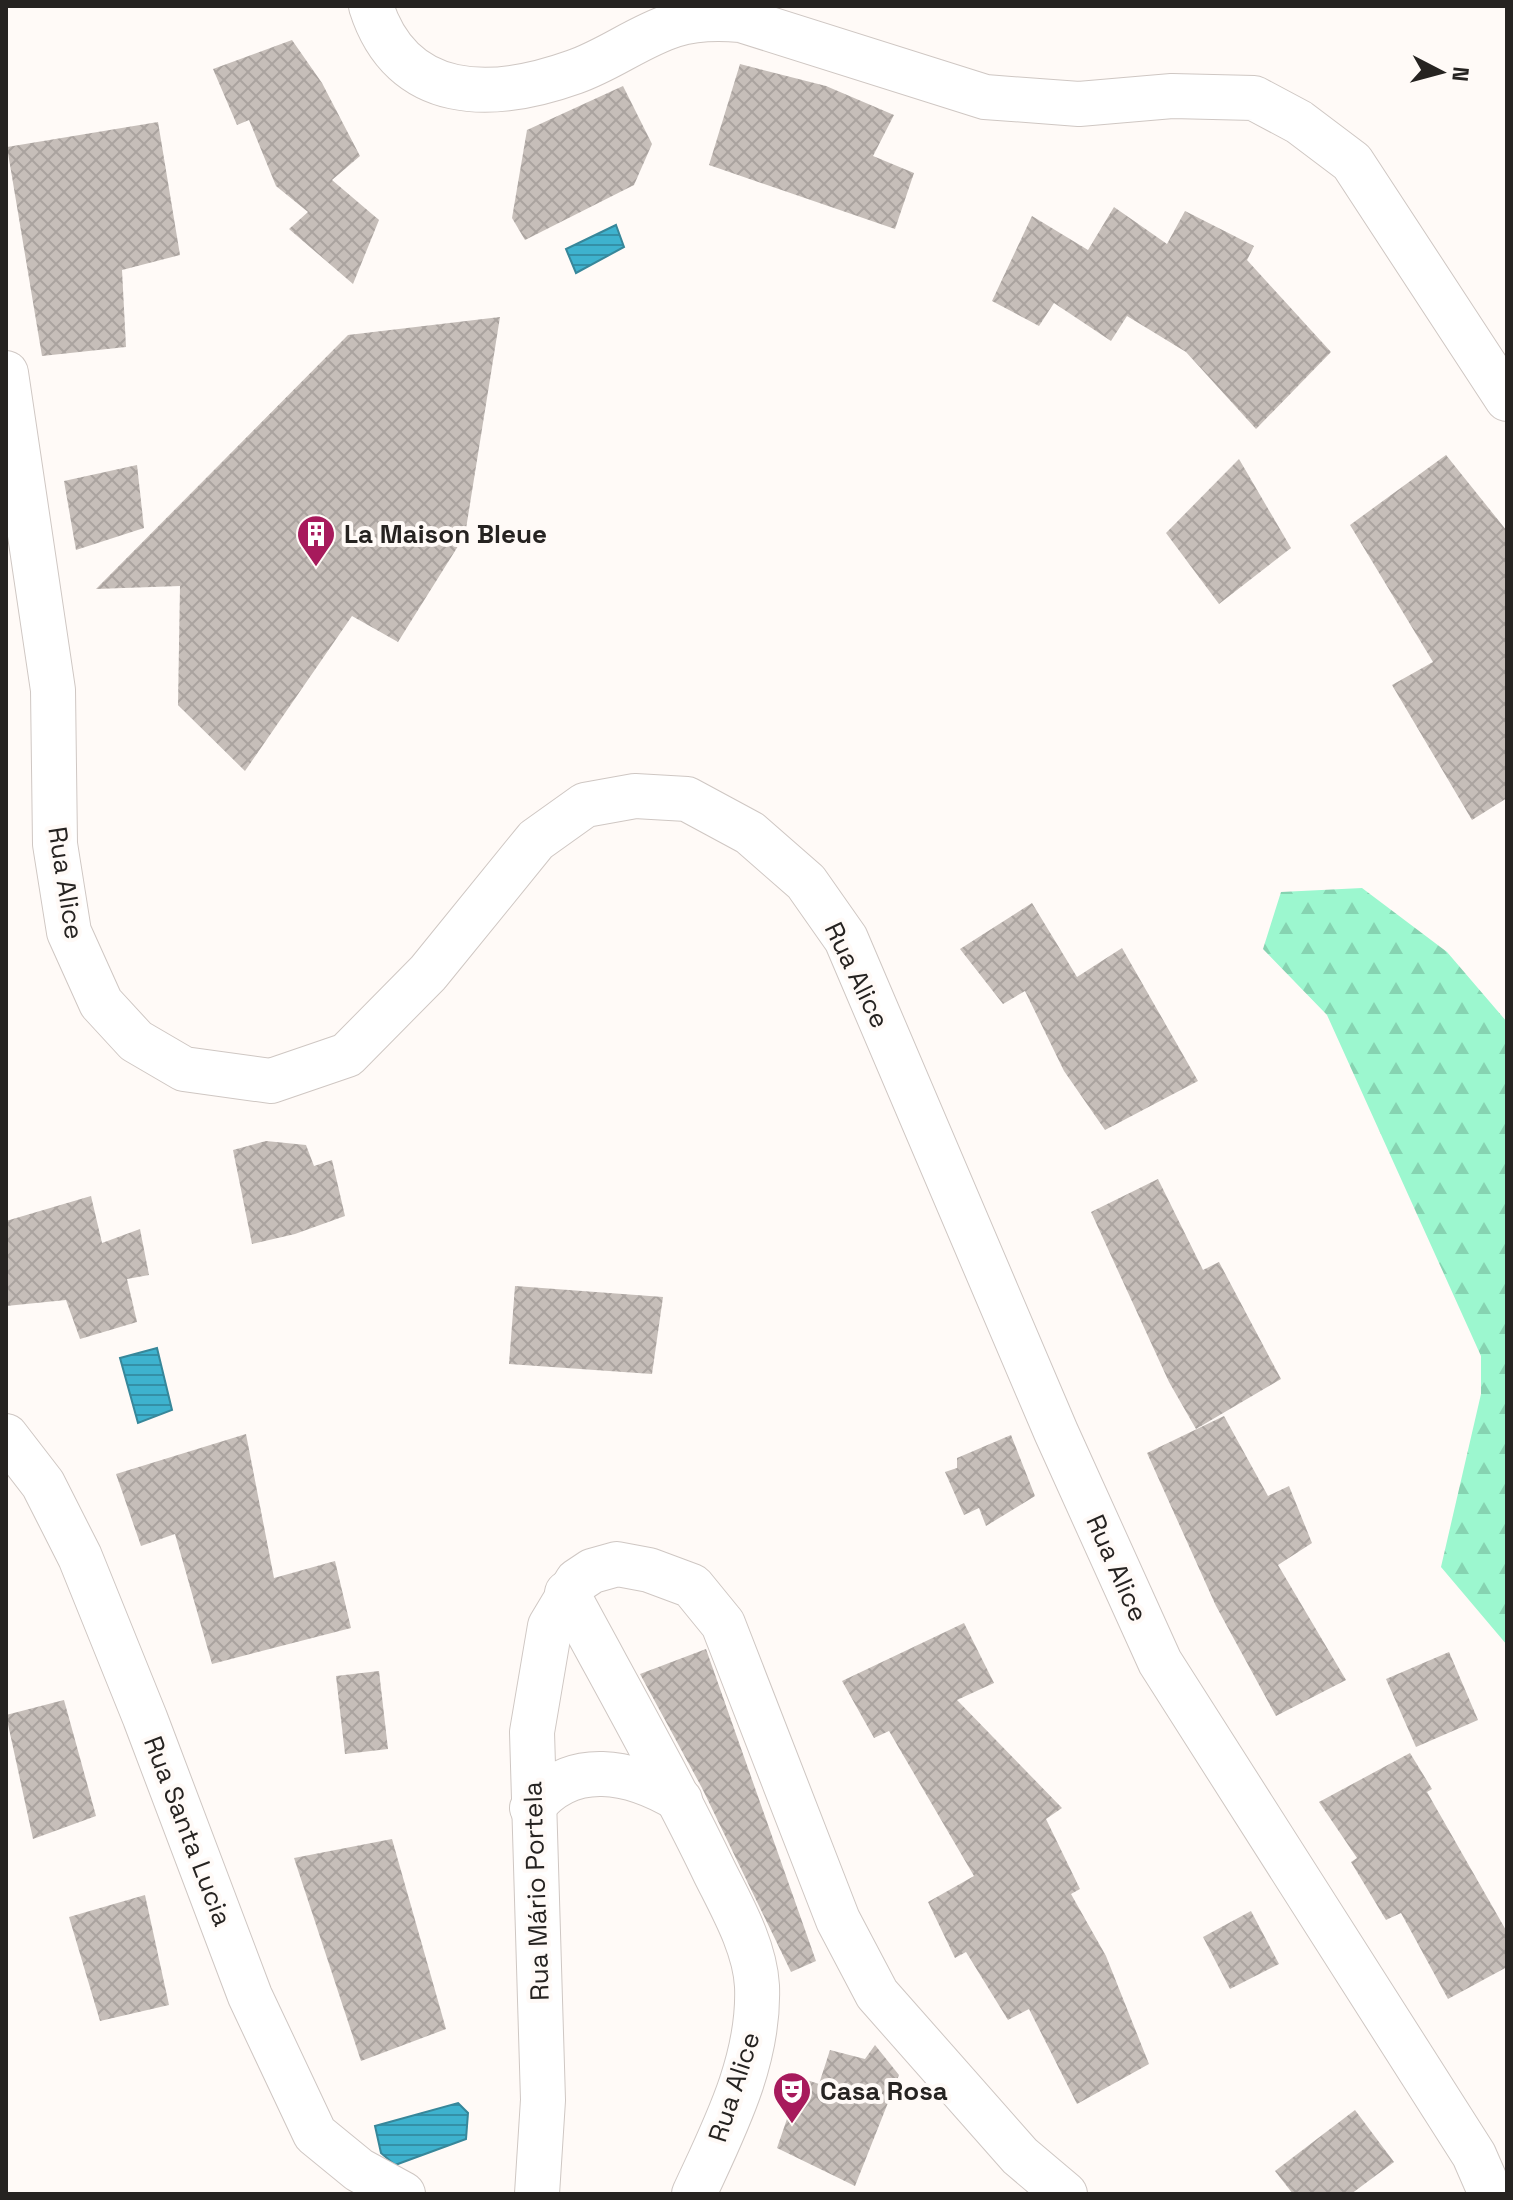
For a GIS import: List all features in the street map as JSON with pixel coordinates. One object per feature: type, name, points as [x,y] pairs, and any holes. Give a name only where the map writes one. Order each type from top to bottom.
[{"type":"street","points":[[371,6],[407,67],[440,84],[467,87],[508,91],[576,72],[674,25],[716,17],[741,20],[985,97],[1079,104],[1172,96],[1254,98],[1299,122],[1352,162],[1507,399]]},
{"type":"street","name":"Rua Alice","points":[[6,373],[53,690],[57,859],[69,932],[101,1003],[136,1041],[184,1069],[271,1081],[347,1055],[428,973],[536,840],[585,805],[635,796],[687,799],[750,833],[806,882],[846,939],[1056,1432],[1160,1662],[1474,2155],[1491,2194]]},
{"type":"street","name":"Rua Santa Lucia","points":[[6,1436],[43,1484],[80,1557],[145,1718],[250,1996],[315,2134],[359,2170],[403,2194]]},
{"type":"street","points":[[567,1593],[592,1571],[617,1564],[649,1570],[692,1586],[723,1624],[838,1920],[877,1994],[1020,2156],[1065,2194]]},
{"type":"street","name":"Rua Alice","points":[[567,1593],[680,1800],[744,1935],[757,1983],[756,2019],[748,2063],[728,2120],[694,2194]]},
{"type":"street","name":"Rua Mário Portela","points":[[537,2194],[543,2100],[532,1732],[550,1626],[567,1593]]},
{"type":"street","points":[[532,1808],[546,1790],[591,1772],[651,1783],[680,1800]]},
{"type":"green space","points":[[1362,888],[1447,952],[1507,1022],[1507,1645],[1441,1567],[1481,1394],[1481,1356],[1327,1015],[1263,949],[1281,892]]},
{"type":"water","points":[[616,225],[624,247],[576,273],[566,249]]},
{"type":"water","points":[[157,1348],[172,1410],[138,1423],[120,1358]]},
{"type":"water","points":[[458,2103],[468,2113],[466,2139],[395,2165],[381,2153],[375,2126]]},
{"type":"building","points":[[292,40],[322,83],[360,156],[332,180],[379,220],[353,284],[289,229],[308,212],[276,186],[249,120],[237,125],[213,69]]},
{"type":"building","points":[[740,64],[826,86],[894,115],[873,156],[914,173],[895,229],[709,165]]},
{"type":"building","points":[[623,86],[652,144],[634,185],[525,240],[512,218],[527,130]]},
{"type":"building","points":[[158,122],[180,255],[122,270],[126,347],[42,356],[7,147]]},
{"type":"building","points":[[1114,207],[1167,244],[1185,211],[1254,246],[1247,260],[1331,352],[1256,429],[1186,352],[1127,316],[1111,341],[1054,303],[1039,326],[992,301],[1032,216],[1088,250]]},
{"type":"building","name":"La Maison Bleue","points":[[500,317],[465,535],[398,642],[352,616],[245,771],[178,705],[180,586],[96,589],[348,335]]},
{"type":"building","points":[[1446,455],[1507,531],[1507,798],[1472,820],[1392,685],[1433,662],[1350,525]]},
{"type":"building","points":[[1239,459],[1291,548],[1219,604],[1166,533]]},
{"type":"building","points":[[137,465],[144,528],[76,550],[64,481]]},
{"type":"building","points":[[1032,903],[1077,977],[1122,948],[1198,1081],[1105,1130],[1064,1071],[1025,991],[1003,1004],[960,949]]},
{"type":"building","points":[[266,1141],[306,1145],[314,1166],[332,1160],[345,1216],[295,1234],[252,1244],[233,1150]]},
{"type":"building","points":[[1158,1179],[1203,1270],[1219,1262],[1281,1379],[1196,1429],[1169,1382],[1091,1212]]},
{"type":"building","points":[[91,1196],[102,1243],[140,1229],[149,1275],[127,1279],[137,1322],[80,1339],[66,1300],[6,1306],[6,1221]]},
{"type":"building","points":[[515,1286],[663,1297],[652,1374],[509,1364]]},
{"type":"building","points":[[1224,1416],[1268,1496],[1289,1486],[1312,1543],[1278,1565],[1346,1680],[1276,1716],[1216,1606],[1147,1453]]},
{"type":"building","points":[[246,1434],[274,1578],[335,1561],[351,1628],[212,1664],[175,1534],[141,1546],[116,1474]]},
{"type":"building","points":[[1011,1435],[1035,1496],[986,1526],[979,1508],[964,1515],[945,1472],[957,1468],[957,1458]]},
{"type":"building","points":[[964,1623],[994,1683],[957,1700],[1062,1808],[1046,1819],[1080,1889],[1071,1894],[1106,1956],[1149,2064],[1077,2104],[1029,2009],[1008,2020],[966,1952],[955,1958],[928,1902],[974,1876],[889,1731],[874,1738],[842,1681]]},
{"type":"building","points":[[706,1649],[816,1961],[791,1972],[702,1788],[640,1674]]},
{"type":"building","points":[[1449,1652],[1478,1720],[1416,1747],[1386,1679]]},
{"type":"building","points":[[379,1671],[388,1749],[345,1754],[336,1676]]},
{"type":"building","points":[[64,1700],[96,1816],[33,1839],[6,1715]]},
{"type":"building","points":[[1410,1753],[1432,1789],[1427,1792],[1507,1932],[1507,1967],[1448,1999],[1401,1913],[1386,1920],[1351,1862],[1357,1858],[1319,1802]]},
{"type":"building","points":[[392,1839],[446,2029],[361,2061],[294,1858]]},
{"type":"building","points":[[145,1895],[169,2005],[100,2021],[69,1917]]},
{"type":"building","points":[[1251,1911],[1279,1964],[1230,1989],[1203,1937]]},
{"type":"building","points":[[875,2045],[899,2075],[855,2186],[777,2148],[801,2078],[819,2084],[830,2050],[865,2059]]},
{"type":"building","points":[[1355,2110],[1394,2162],[1351,2194],[1293,2194],[1275,2171]]},
{"type":"place","name":"La Maison Bleue","points":[[316,568]]},
{"type":"place","name":"Casa Rosa","points":[[792,2125]]}]
